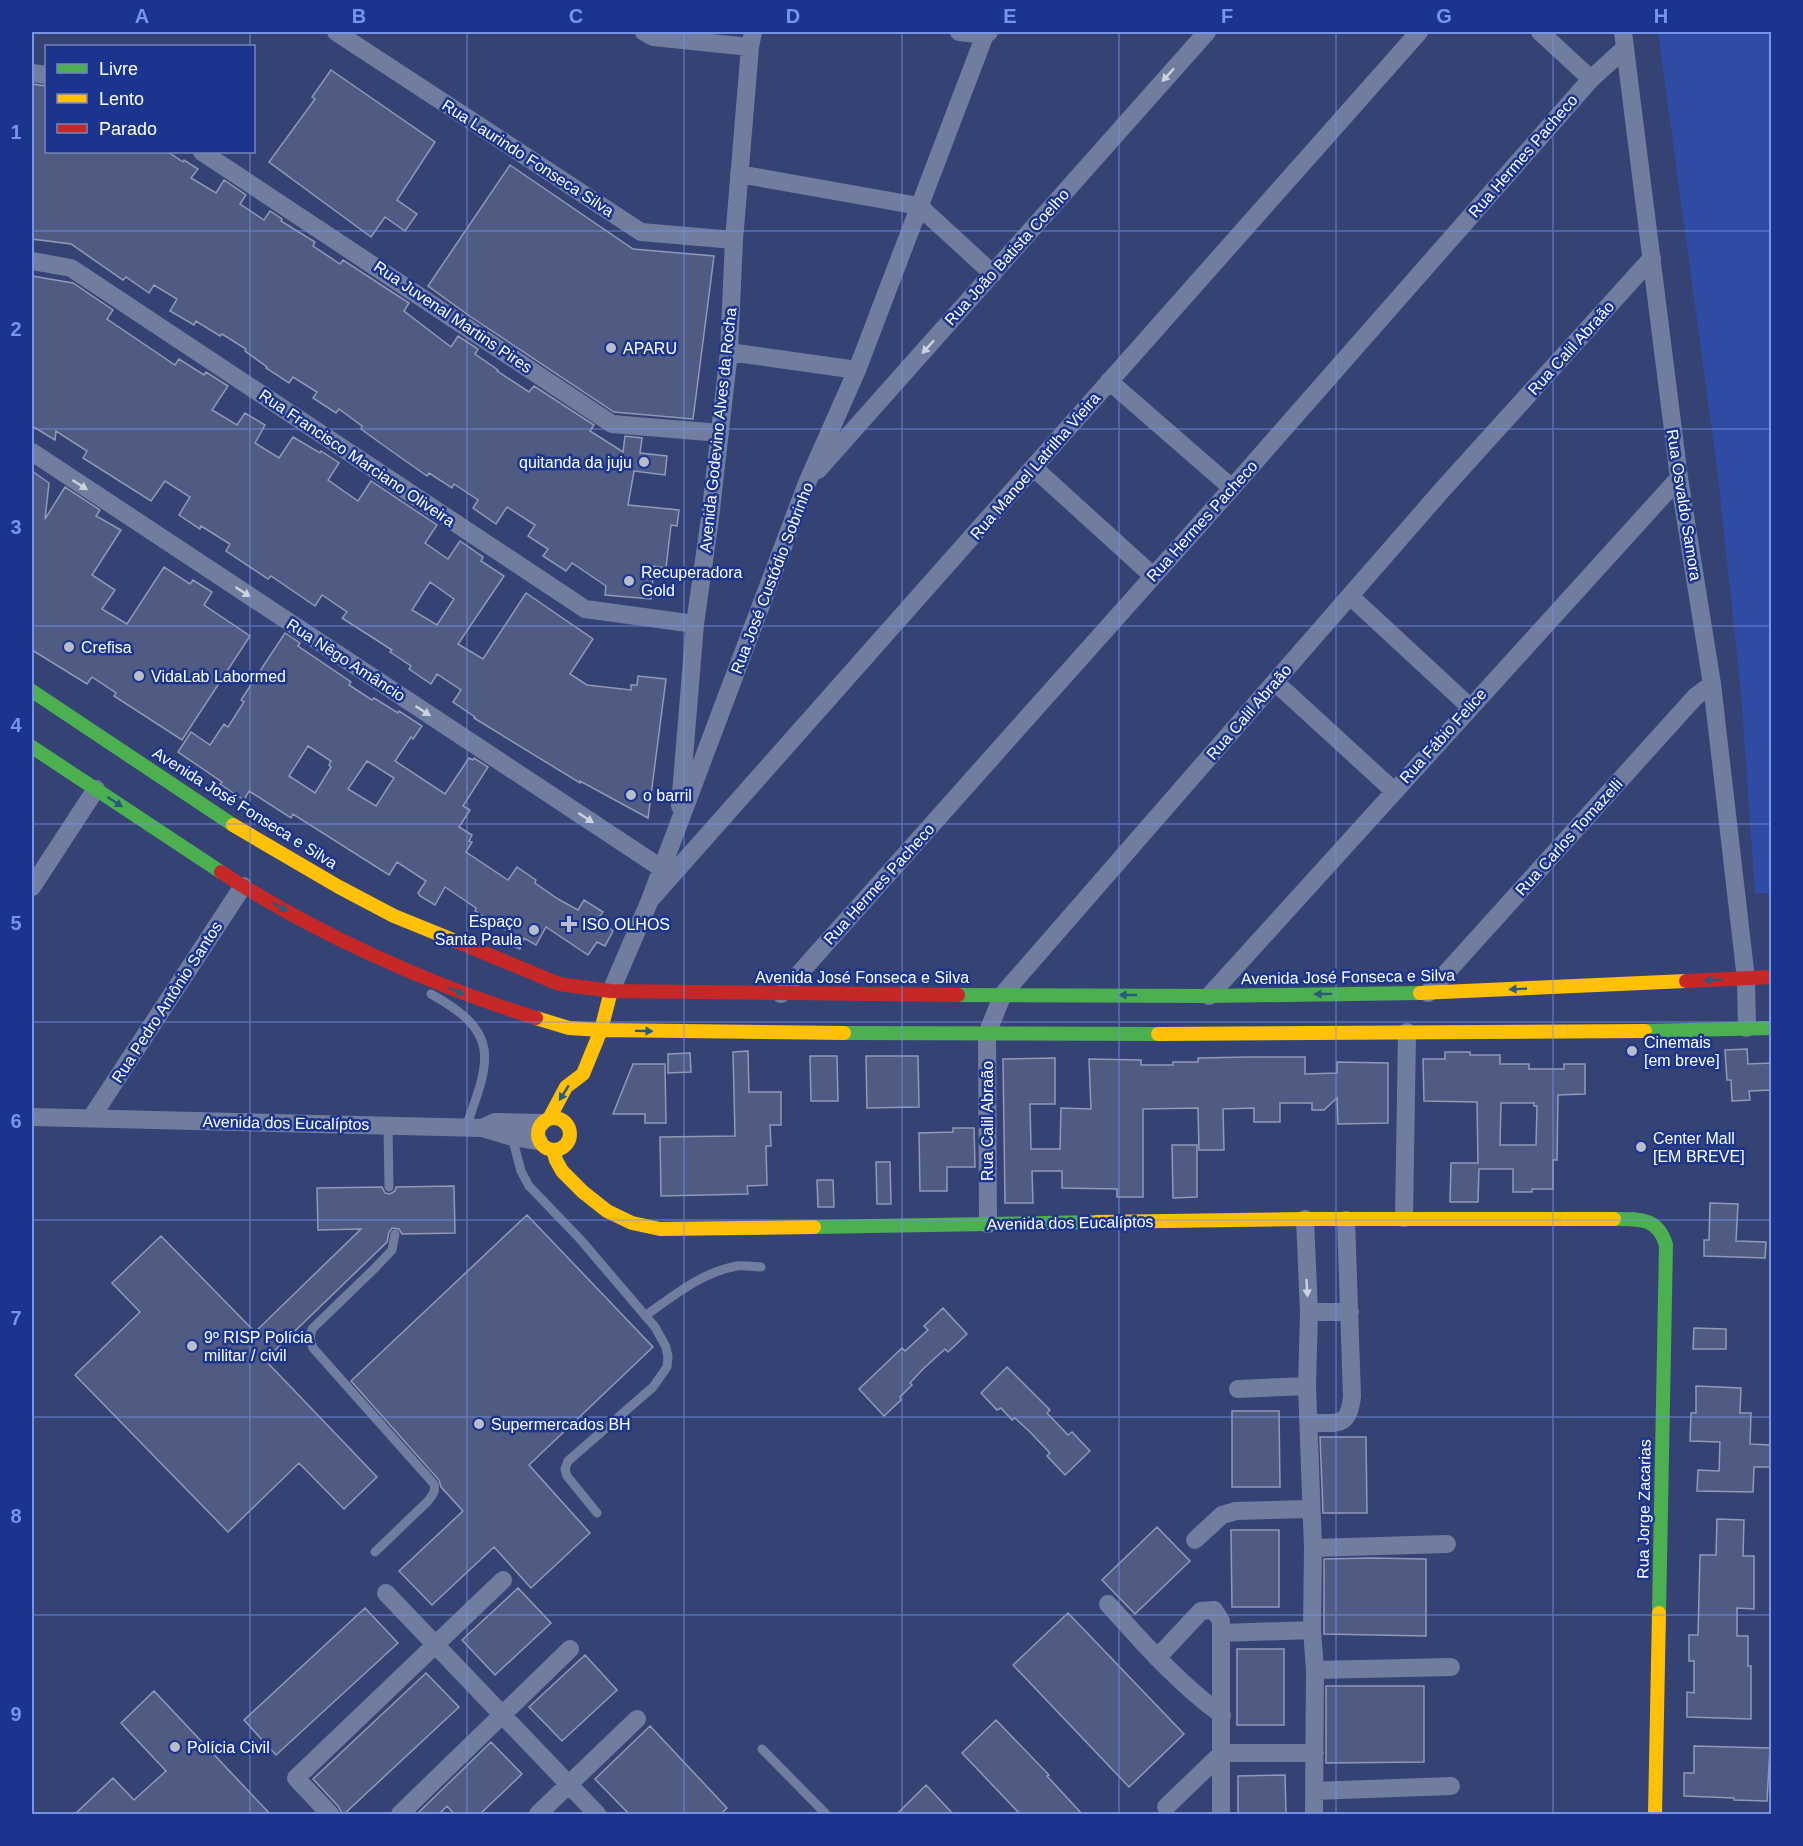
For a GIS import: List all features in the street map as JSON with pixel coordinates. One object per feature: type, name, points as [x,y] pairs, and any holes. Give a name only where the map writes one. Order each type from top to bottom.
[{"type":"main road","name":"Avenida José Fonseca e Silva","points":[[32,691],[278,853],[394,916],[559,984],[611,991],[1209,996],[1428,993],[1772,977]]},
{"type":"main road","points":[[32,747],[243,886],[344,941],[479,1000],[569,1028],[987,1034],[1619,1032],[1772,1028]]},
{"type":"main road","name":"Rua José Custódio Sobrinho","points":[[544,1133],[566,1087],[583,1074],[601,1030],[611,991]]},
{"type":"main road","points":[[581,1094],[583,1074]]},
{"type":"main road","points":[[574,1156],[568,1136],[567,1124],[561,1119],[544,1133],[562,1148],[568,1136],[576,1111]]},
{"type":"main road","name":"Avenida dos Eucalíptos","points":[[544,1133],[558,1166],[582,1191],[606,1211],[629,1223],[660,1229],[1305,1219],[1638,1219]]},
{"type":"main road","points":[[585,1174],[606,1211]]},
{"type":"main road","name":"Rua Jorge Zacarias","points":[[1638,1219],[1652,1223],[1663,1233],[1666,1245],[1655,1815]]},
{"type":"street","name":"Rua Laurindo Fonseca Silva","points":[[336,32],[640,232],[734,240]]},
{"type":"street","points":[[644,32],[653,37],[752,39]]},
{"type":"street","points":[[959,32],[987,33]]},
{"type":"street","name":"Rua João Batista Coelho","points":[[807,483],[1207,32]]},
{"type":"street","name":"Rua Manoel Latrilha Vieira","points":[[650,900],[1419,32]]},
{"type":"street","points":[[1540,32],[1591,79]]},
{"type":"street","name":"Rua José Custódio Sobrinho","points":[[611,991],[678,828],[807,483],[857,370],[987,33]]},
{"type":"street","name":"Avenida Godevino Alves da Rocha","points":[[678,828],[694,624],[710,518],[729,352],[734,240],[752,39]]},
{"type":"street","name":"Rua Hermes Pacheco","points":[[781,994],[1232,488],[1624,40]]},
{"type":"street","name":"Rua Osvaldo Samora","points":[[1624,40],[1679,478],[1712,684],[1746,979],[1747,1028]]},
{"type":"street","name":"Rua Juvenal Martins Pires","points":[[204,153],[612,423],[720,433]]},
{"type":"street","points":[[740,174],[919,207],[993,274]]},
{"type":"street","name":"Rua Calil Abraão","points":[[988,1224],[987,1034],[1003,994],[1443,489],[1652,258]]},
{"type":"street","name":"Rua Francisco Marciano Oliveira","points":[[32,261],[71,268],[585,609],[694,624]]},
{"type":"street","points":[[729,352],[857,370]]},
{"type":"street","points":[[1109,381],[1232,488]]},
{"type":"street","name":"Rua Nêgo Amâncio","points":[[32,452],[661,868]]},
{"type":"street","points":[[1034,468],[1153,576]]},
{"type":"street","name":"Rua Fábio Felice","points":[[1209,996],[1679,478]]},
{"type":"street","points":[[1350,596],[1470,707]]},
{"type":"street","points":[[1275,682],[1394,791]]},
{"type":"street","name":"Rua Carlos Tomazelli","points":[[1428,993],[1695,697],[1712,684]]},
{"type":"street","points":[[32,887],[96,789]]},
{"type":"street","name":"Rua Pedro Antônio Santos","points":[[91,1118],[243,886]]},
{"type":"street","points":[[1404,1218],[1407,1032]]},
{"type":"street","name":"Avenida dos Eucalíptos","points":[[32,1117],[474,1128],[512,1137],[544,1133]]},
{"type":"street","points":[[474,1128],[495,1122],[544,1133]]},
{"type":"street","points":[[1305,1219],[1309,1312],[1307,1386],[1313,1548],[1312,1629],[1315,1670],[1314,1815]]},
{"type":"street","points":[[1309,1423],[1339,1422],[1347,1418],[1351,1411],[1346,1220]]},
{"type":"street","points":[[1309,1312],[1350,1312]]},
{"type":"street","points":[[1238,1389],[1307,1386]]},
{"type":"street","points":[[1195,1540],[1222,1515],[1236,1511],[1310,1509]]},
{"type":"street","points":[[1313,1548],[1447,1544]]},
{"type":"street","points":[[330,1815],[296,1778],[503,1580]]},
{"type":"street","points":[[386,1593],[597,1815]]},
{"type":"street","points":[[1108,1604],[1157,1658],[1197,1697],[1222,1715]]},
{"type":"street","points":[[1157,1658],[1201,1611],[1214,1610],[1219,1615],[1222,1715],[1221,1815]]},
{"type":"street","points":[[1221,1633],[1312,1629]]},
{"type":"street","points":[[400,1815],[570,1649]]},
{"type":"street","points":[[1315,1670],[1451,1667]]},
{"type":"street","points":[[538,1815],[637,1719]]},
{"type":"street","points":[[1166,1807],[1222,1754],[1314,1753]]},
{"type":"street","points":[[1314,1791],[1451,1786]]},
{"type":"lane","points":[[431,994],[447,1002],[466,1017],[481,1034],[485,1064],[474,1128]]},
{"type":"lane","points":[[388,1126],[389,1187]]},
{"type":"lane","points":[[512,1137],[521,1171],[529,1186],[580,1239],[654,1327],[666,1347],[667,1367],[653,1387],[568,1461],[565,1468],[567,1476],[597,1513]]},
{"type":"lane","points":[[375,1552],[427,1502],[436,1489],[431,1479],[313,1348],[310,1334],[312,1329],[392,1250],[395,1234]]},
{"type":"lane","points":[[645,1316],[686,1286],[714,1273],[738,1265],[761,1267]]},
{"type":"lane","points":[[762,1749],[826,1815]]},
{"type":"shaded area","points":[[1658,32],[1771,32],[1771,893],[1755,893],[1741,692],[1717,468]]},
{"type":"building","points":[[331,70],[435,142],[397,200],[417,214],[405,231],[385,217],[371,237],[269,162],[315,99],[312,97]]},
{"type":"building","points":[[32,84],[45,86],[45,153],[170,153],[183,162],[184,160],[198,169],[191,178],[216,193],[224,180],[246,195],[240,204],[264,220],[270,211],[282,219],[281,221],[315,242],[313,246],[340,264],[343,260],[409,303],[404,311],[451,347],[458,336],[478,349],[475,354],[497,371],[529,392],[534,386],[594,425],[590,431],[623,452],[625,436],[642,438],[640,453],[667,456],[665,475],[634,471],[628,505],[679,510],[677,526],[671,525],[666,568],[654,566],[651,599],[605,595],[606,586],[572,563],[566,571],[543,556],[548,549],[528,536],[535,525],[507,507],[496,524],[473,508],[478,500],[454,484],[452,488],[429,473],[427,476],[361,429],[362,426],[339,409],[336,413],[313,398],[317,392],[293,377],[289,383],[266,368],[245,351],[246,349],[222,334],[220,336],[196,321],[194,325],[170,311],[177,299],[154,285],[149,293],[126,277],[123,280],[71,244],[32,239]]},
{"type":"building","name":"APARU","points":[[510,165],[633,249],[714,256],[693,419],[614,412],[428,286]]},
{"type":"building","points":[[32,276],[73,283],[113,310],[107,319],[175,365],[179,359],[204,375],[206,372],[228,386],[212,410],[237,425],[245,413],[265,425],[255,443],[279,458],[293,437],[339,463],[328,480],[358,501],[371,481],[437,525],[425,543],[448,559],[460,541],[483,557],[481,561],[504,576],[458,644],[483,659],[526,593],[593,639],[570,674],[587,685],[631,690],[631,685],[637,685],[638,676],[666,679],[648,818],[580,781],[580,783],[474,718],[453,702],[461,690],[437,674],[431,684],[409,669],[411,666],[390,652],[392,650],[342,618],[347,612],[322,595],[315,606],[271,576],[268,579],[226,551],[230,544],[179,515],[190,497],[165,481],[151,501],[83,458],[87,451],[56,431],[55,440],[32,426]],"holes":[[[430,582],[454,599],[437,625],[412,610]]]},
{"type":"building","points":[[32,471],[49,483],[45,519],[65,487],[100,510],[96,516],[121,530],[92,575],[115,590],[102,609],[127,624],[164,567],[190,584],[193,580],[212,592],[204,605],[250,636],[182,740],[114,696],[116,693],[92,677],[87,684],[32,650]]},
{"type":"building","points":[[285,633],[300,643],[298,646],[351,682],[349,685],[372,700],[374,698],[398,713],[399,711],[422,726],[413,739],[411,737],[395,761],[445,794],[469,758],[473,760],[474,758],[488,767],[463,806],[470,810],[459,827],[472,835],[469,841],[472,842],[466,852],[508,880],[517,867],[536,880],[535,883],[578,910],[584,900],[603,912],[600,916],[604,918],[601,922],[613,931],[605,946],[597,942],[588,955],[546,927],[536,945],[524,938],[520,949],[505,943],[509,932],[475,911],[476,908],[445,887],[435,905],[418,893],[426,881],[397,862],[389,875],[293,814],[291,818],[249,791],[244,800],[178,752],[191,732],[210,745],[224,724],[228,727],[244,702],[241,700]],"holes":[[[308,746],[331,761],[329,765],[331,767],[315,793],[289,776]],[[367,761],[394,778],[376,806],[348,789]]]},
{"type":"building","points":[[1747,1049],[1748,1064],[1772,1063],[1772,1090],[1749,1091],[1750,1100],[1732,1101],[1731,1080],[1727,1080],[1725,1050]]},
{"type":"building","points":[[748,1051],[749,1092],[781,1092],[781,1125],[770,1125],[771,1146],[766,1146],[767,1185],[747,1186],[748,1194],[661,1196],[660,1137],[735,1136],[733,1052]]},
{"type":"building","points":[[1445,1052],[1470,1052],[1470,1055],[1500,1055],[1500,1064],[1529,1064],[1529,1069],[1564,1069],[1564,1064],[1585,1064],[1585,1094],[1558,1095],[1557,1160],[1553,1160],[1553,1189],[1513,1192],[1513,1169],[1479,1169],[1478,1202],[1450,1202],[1451,1163],[1478,1163],[1477,1102],[1424,1101],[1423,1059],[1445,1059]],"holes":[[[1501,1103],[1534,1103],[1534,1106],[1537,1106],[1536,1145],[1500,1145]]]},
{"type":"building","points":[[690,1053],[691,1072],[668,1073],[668,1054]]},
{"type":"building","points":[[810,1056],[837,1056],[838,1101],[811,1101]]},
{"type":"building","points":[[866,1056],[918,1056],[919,1107],[867,1108]]},
{"type":"building","points":[[1305,1057],[1305,1074],[1337,1073],[1337,1062],[1388,1063],[1388,1123],[1338,1124],[1337,1098],[1324,1110],[1312,1110],[1312,1103],[1280,1103],[1280,1122],[1254,1122],[1254,1108],[1223,1109],[1224,1150],[1199,1150],[1198,1108],[1143,1109],[1143,1197],[1117,1197],[1117,1189],[1062,1188],[1062,1171],[1032,1171],[1033,1203],[1005,1203],[1003,1059],[1055,1058],[1055,1104],[1030,1104],[1031,1149],[1060,1149],[1061,1108],[1091,1109],[1089,1059],[1141,1060],[1141,1065],[1173,1065],[1173,1062],[1198,1062],[1198,1058]]},
{"type":"building","points":[[633,1064],[665,1064],[666,1123],[645,1123],[645,1114],[613,1114]]},
{"type":"building","points":[[953,1128],[974,1128],[975,1167],[947,1167],[947,1191],[920,1191],[919,1133],[953,1132]]},
{"type":"building","points":[[1172,1145],[1197,1145],[1197,1197],[1173,1198]]},
{"type":"building","points":[[876,1162],[890,1162],[891,1204],[877,1204]]},
{"type":"building","points":[[817,1180],[833,1180],[834,1207],[818,1207]]},
{"type":"building","name":"9º RISP Polícia militar / civil","points":[[454,1186],[455,1233],[402,1234],[399,1229],[392,1228],[387,1242],[265,1360],[377,1477],[344,1509],[299,1463],[228,1532],[75,1375],[140,1312],[112,1283],[161,1236],[255,1332],[361,1229],[318,1230],[317,1188],[382,1187],[385,1193],[390,1194],[395,1191],[396,1187]]},
{"type":"building","points":[[1710,1203],[1738,1204],[1736,1241],[1766,1242],[1765,1258],[1704,1256],[1704,1240],[1709,1240]]},
{"type":"building","name":"Supermercados BH","points":[[527,1215],[653,1347],[529,1465],[590,1533],[531,1588],[494,1547],[432,1605],[399,1571],[463,1511],[441,1487],[439,1480],[351,1381]]},
{"type":"building","points":[[943,1308],[967,1334],[948,1352],[945,1349],[923,1369],[900,1397],[901,1400],[884,1416],[859,1389],[902,1348],[905,1351],[928,1330],[924,1326]]},
{"type":"building","points":[[1694,1328],[1726,1329],[1726,1349],[1693,1349]]},
{"type":"building","points":[[1007,1367],[1050,1410],[1047,1413],[1068,1435],[1072,1432],[1090,1451],[1065,1475],[1047,1456],[1050,1453],[1029,1431],[1015,1418],[1012,1420],[1001,1408],[997,1410],[981,1393]]},
{"type":"building","points":[[1696,1386],[1741,1388],[1740,1413],[1751,1413],[1750,1444],[1770,1445],[1770,1467],[1754,1467],[1753,1492],[1697,1491],[1698,1470],[1719,1471],[1720,1442],[1690,1441],[1691,1413],[1696,1413]]},
{"type":"building","points":[[1232,1411],[1279,1411],[1280,1487],[1232,1487]]},
{"type":"building","points":[[1320,1437],[1366,1437],[1367,1513],[1323,1513]]},
{"type":"building","points":[[1717,1519],[1744,1520],[1743,1556],[1754,1556],[1754,1609],[1737,1608],[1737,1636],[1748,1636],[1748,1666],[1751,1666],[1751,1719],[1687,1717],[1687,1692],[1694,1693],[1694,1661],[1689,1661],[1689,1635],[1698,1635],[1700,1555],[1716,1555]]},
{"type":"building","points":[[1157,1527],[1190,1561],[1135,1614],[1102,1580]]},
{"type":"building","points":[[1231,1530],[1279,1530],[1279,1607],[1232,1607]]},
{"type":"building","points":[[1324,1559],[1426,1559],[1426,1636],[1324,1634]]},
{"type":"building","points":[[518,1588],[551,1623],[495,1675],[462,1640]]},
{"type":"building","points":[[365,1608],[398,1643],[276,1755],[244,1720]]},
{"type":"building","points":[[1068,1613],[1184,1734],[1129,1787],[1013,1665]]},
{"type":"building","points":[[1237,1649],[1284,1649],[1284,1725],[1237,1725]]},
{"type":"building","points":[[585,1655],[617,1690],[562,1741],[529,1707]]},
{"type":"building","points":[[426,1673],[459,1707],[343,1815],[338,1806],[313,1779]]},
{"type":"building","points":[[1326,1686],[1424,1686],[1424,1762],[1326,1763]]},
{"type":"building","name":"Polícia Civil","points":[[154,1691],[271,1815],[74,1815],[113,1778],[134,1800],[166,1771],[121,1723]]},
{"type":"building","points":[[996,1720],[1049,1775],[1047,1776],[1083,1815],[1021,1815],[962,1753]]},
{"type":"building","points":[[650,1726],[727,1808],[720,1815],[630,1815],[595,1779]]},
{"type":"building","points":[[491,1742],[522,1774],[479,1815],[455,1815],[447,1806],[438,1815],[416,1815]]},
{"type":"building","points":[[1694,1746],[1770,1748],[1767,1801],[1684,1796],[1684,1773],[1694,1773]]},
{"type":"building","points":[[1285,1775],[1286,1815],[1238,1815],[1238,1776]]},
{"type":"building","points":[[926,1785],[954,1815],[896,1815]]},
{"type":"traffic: fast","points":[[32,691],[233,825]]},
{"type":"traffic: fast","points":[[32,747],[221,872]]},
{"type":"traffic: fast","points":[[958,995],[1209,996],[1420,993]]},
{"type":"traffic: fast","points":[[1645,1031],[1772,1028]]},
{"type":"traffic: fast","points":[[844,1033],[1158,1034]]},
{"type":"traffic: fast","points":[[1614,1219],[1639,1220],[1652,1224],[1658,1229],[1666,1245],[1659,1613]]},
{"type":"traffic: fast","points":[[814,1227],[1097,1222]]},
{"type":"traffic: slow","points":[[233,825],[339,887],[394,916],[458,942]]},
{"type":"traffic: slow","points":[[1420,993],[1686,981]]},
{"type":"traffic: slow","points":[[550,1117],[566,1087],[583,1074],[601,1030],[611,991]]},
{"type":"traffic: slow","points":[[536,1018],[569,1028],[601,1030],[844,1033]]},
{"type":"traffic: slow","points":[[1158,1034],[1645,1031]]},
{"type":"traffic: slow","points":[[554,1118],[566,1122],[570,1134],[566,1146],[554,1150],[542,1146],[538,1134],[542,1122],[554,1118]]},
{"type":"traffic: slow","points":[[553,1150],[562,1171],[583,1192],[607,1211],[632,1223],[660,1229],[814,1227]]},
{"type":"traffic: slow","points":[[1097,1222],[1614,1219]]},
{"type":"traffic: slow","points":[[1655,1814],[1659,1613]]},
{"type":"traffic: jam","points":[[221,872],[295,916],[374,956],[455,990],[536,1018]]},
{"type":"traffic: jam","points":[[458,942],[559,984],[611,991],[958,995]]},
{"type":"traffic: jam","points":[[1686,981],[1772,977]]},
{"type":"place","name":"APARU","points":[[611,348]]},
{"type":"place","name":"quitanda da juju","points":[[644,462]]},
{"type":"place","name":"Recuperadora Gold","points":[[629,581]]},
{"type":"place","name":"Crefisa","points":[[69,647]]},
{"type":"place","name":"VidaLab Labormed","points":[[139,676]]},
{"type":"place","name":"o barril","points":[[631,795]]},
{"type":"place","name":"ISO OLHOS","points":[[569,924]]},
{"type":"place","name":"Espaço Santa Paula","points":[[534,930]]},
{"type":"place","name":"Cinemais [em breve]","points":[[1632,1051]]},
{"type":"place","name":"Center Mall [EM BREVE]","points":[[1641,1147]]},
{"type":"place","name":"9º RISP Polícia militar / civil","points":[[192,1346]]},
{"type":"place","name":"Supermercados BH","points":[[479,1424]]},
{"type":"place","name":"Polícia Civil","points":[[175,1747]]}]
